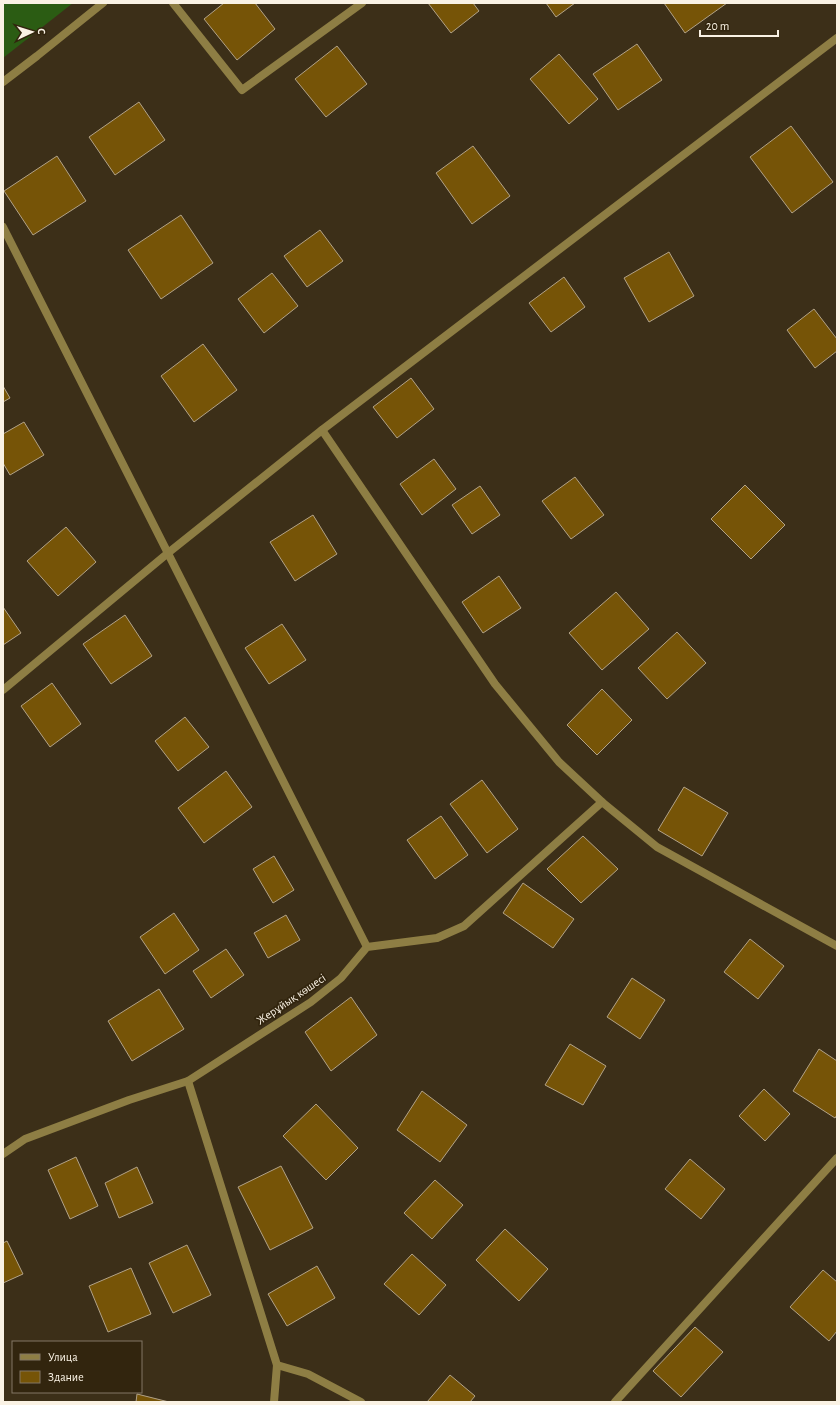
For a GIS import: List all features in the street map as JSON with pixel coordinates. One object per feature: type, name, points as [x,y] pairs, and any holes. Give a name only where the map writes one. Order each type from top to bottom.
[{"type":"street","points":[[3,82],[103,3]]},
{"type":"street","points":[[173,3],[242,90],[362,3]]},
{"type":"street","points":[[3,690],[168,553],[322,430],[837,38]]},
{"type":"street","points":[[3,227],[367,947],[437,938],[464,926],[602,802]]},
{"type":"street","points":[[322,430],[495,684],[559,762],[602,802],[657,847],[837,946]]},
{"type":"street","name":"Жерұйық көшесі","points":[[3,1154],[25,1140],[128,1100],[188,1081],[311,1002],[342,978],[367,947]]},
{"type":"street","points":[[188,1081],[277,1365],[274,1402]]},
{"type":"street","points":[[615,1402],[837,1158]]},
{"type":"street","points":[[277,1365],[308,1374],[361,1402]]},
{"type":"green space","points":[[3,3],[73,3],[3,58]]},
{"type":"building","points":[[224,3],[255,3],[275,29],[237,60],[204,19]]},
{"type":"building","points":[[428,3],[473,3],[479,11],[451,33]]},
{"type":"building","points":[[546,3],[575,3],[556,17]]},
{"type":"building","points":[[664,3],[727,3],[685,33]]},
{"type":"building","points":[[637,44],[662,80],[618,110],[593,74]]},
{"type":"building","points":[[337,46],[367,84],[326,117],[295,79]]},
{"type":"building","points":[[559,54],[598,99],[569,124],[530,79]]},
{"type":"building","points":[[139,102],[165,140],[115,175],[89,137]]},
{"type":"building","points":[[791,126],[833,182],[792,213],[750,157]]},
{"type":"building","points":[[473,146],[510,196],[472,224],[436,173]]},
{"type":"building","points":[[57,156],[86,201],[33,235],[4,191]]},
{"type":"building","points":[[181,215],[213,263],[161,299],[128,250]]},
{"type":"building","points":[[320,230],[343,261],[307,287],[284,256]]},
{"type":"building","points":[[669,252],[694,296],[649,322],[624,278]]},
{"type":"building","points":[[272,273],[298,306],[264,333],[238,299]]},
{"type":"building","points":[[564,277],[585,307],[551,332],[529,303]]},
{"type":"building","points":[[814,309],[837,339],[837,351],[815,368],[787,330]]},
{"type":"building","points":[[203,344],[237,390],[194,422],[161,376]]},
{"type":"building","points":[[411,378],[434,409],[397,438],[373,407]]},
{"type":"building","points":[[3,386],[10,398],[3,402]]},
{"type":"building","points":[[24,422],[44,455],[10,475],[3,463],[3,434]]},
{"type":"building","points":[[434,459],[456,489],[422,515],[400,484]]},
{"type":"building","points":[[575,477],[604,515],[571,539],[542,501]]},
{"type":"building","points":[[745,485],[785,525],[751,559],[711,519]]},
{"type":"building","points":[[480,486],[500,515],[472,534],[452,505]]},
{"type":"building","points":[[313,515],[337,554],[295,581],[270,542]]},
{"type":"building","points":[[66,527],[96,562],[58,596],[27,561]]},
{"type":"building","points":[[499,576],[521,608],[483,633],[462,602]]},
{"type":"building","points":[[616,592],[649,629],[602,670],[569,633]]},
{"type":"building","points":[[3,607],[21,633],[3,645]]},
{"type":"building","points":[[125,615],[152,656],[111,684],[83,644]]},
{"type":"building","points":[[282,624],[306,660],[269,684],[245,648]]},
{"type":"building","points":[[677,632],[706,663],[667,699],[638,668]]},
{"type":"building","points":[[52,683],[81,724],[50,747],[21,706]]},
{"type":"building","points":[[602,689],[632,720],[597,755],[567,725]]},
{"type":"building","points":[[185,717],[209,747],[178,771],[155,741]]},
{"type":"building","points":[[226,771],[252,807],[204,843],[178,808]]},
{"type":"building","points":[[482,780],[518,829],[487,853],[450,804]]},
{"type":"building","points":[[684,787],[728,813],[702,856],[658,830]]},
{"type":"building","points":[[441,816],[468,855],[435,879],[407,840]]},
{"type":"building","points":[[583,836],[618,869],[581,903],[547,869]]},
{"type":"building","points":[[274,856],[294,890],[273,903],[253,869]]},
{"type":"building","points":[[523,883],[574,919],[553,948],[503,913]]},
{"type":"building","points":[[174,913],[199,950],[165,974],[140,937]]},
{"type":"building","points":[[286,915],[300,940],[268,958],[254,933]]},
{"type":"building","points":[[750,939],[784,966],[758,999],[724,972]]},
{"type":"building","points":[[226,949],[244,975],[211,998],[193,971]]},
{"type":"building","points":[[632,978],[665,1000],[640,1039],[607,1017]]},
{"type":"building","points":[[159,989],[184,1029],[132,1061],[108,1021]]},
{"type":"building","points":[[351,997],[377,1035],[331,1071],[305,1032]]},
{"type":"building","points":[[570,1044],[606,1066],[583,1105],[545,1085]]},
{"type":"building","points":[[819,1049],[837,1061],[837,1115],[835,1118],[793,1091]]},
{"type":"building","points":[[764,1089],[790,1114],[765,1141],[739,1116]]},
{"type":"building","points":[[422,1091],[467,1125],[440,1162],[397,1130]]},
{"type":"building","points":[[316,1104],[358,1148],[326,1180],[283,1136]]},
{"type":"building","points":[[76,1157],[98,1206],[70,1219],[48,1170]]},
{"type":"building","points":[[690,1159],[725,1189],[701,1219],[665,1189]]},
{"type":"building","points":[[281,1166],[313,1228],[270,1250],[238,1187]]},
{"type":"building","points":[[137,1167],[153,1203],[119,1218],[105,1183]]},
{"type":"building","points":[[435,1180],[463,1205],[432,1239],[404,1213]]},
{"type":"building","points":[[505,1229],[548,1269],[519,1301],[476,1260]]},
{"type":"building","points":[[7,1241],[23,1274],[3,1283],[3,1243]]},
{"type":"building","points":[[187,1245],[211,1295],[173,1313],[149,1263]]},
{"type":"building","points":[[412,1254],[446,1285],[419,1315],[384,1284]]},
{"type":"building","points":[[317,1266],[335,1298],[287,1326],[268,1294]]},
{"type":"building","points":[[131,1268],[151,1314],[108,1332],[89,1286]]},
{"type":"building","points":[[823,1270],[837,1282],[837,1331],[829,1341],[790,1307]]},
{"type":"building","points":[[695,1327],[723,1352],[681,1397],[653,1371]]},
{"type":"building","points":[[450,1375],[475,1396],[470,1402],[427,1402]]},
{"type":"building","points":[[137,1394],[169,1402],[136,1402]]}]
